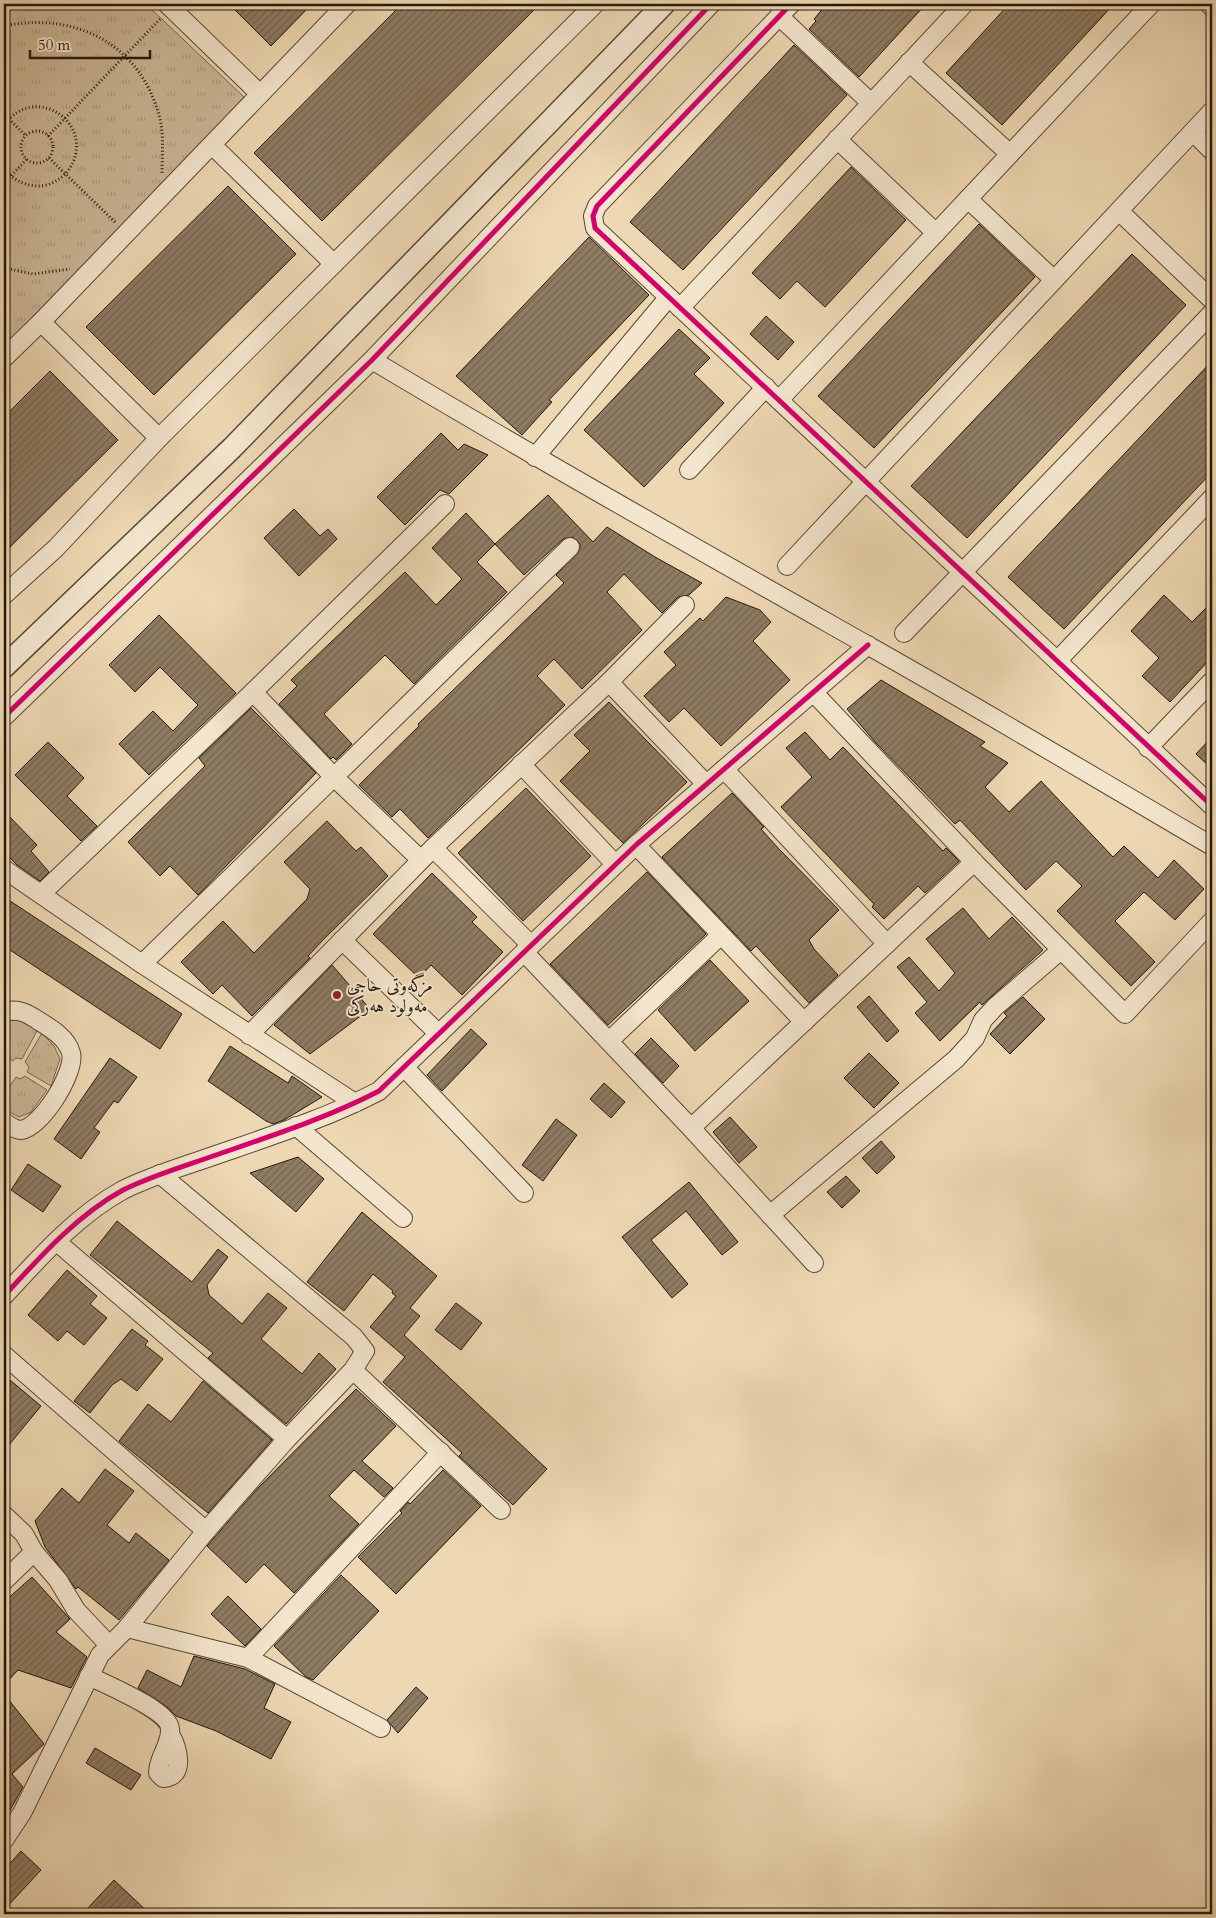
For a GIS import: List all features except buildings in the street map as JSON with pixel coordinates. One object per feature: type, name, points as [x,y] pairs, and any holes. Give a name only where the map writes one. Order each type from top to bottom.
[{"type":"street","points":[[4,358],[41,322],[347,4]]},
{"type":"street","points":[[4,595],[56,548],[159,438],[595,4]]},
{"type":"street","points":[[4,667],[232,448],[664,4]]},
{"type":"street","points":[[4,717],[372,360],[711,4]]},
{"type":"street","points":[[535,457],[674,303],[837,139],[964,4]]},
{"type":"street","points":[[780,400],[1151,4]]},
{"type":"street","points":[[1209,4],[1212,7]]},
{"type":"street","points":[[168,6],[260,94]]},
{"type":"street","points":[[871,103],[785,10],[594,211],[594,223],[599,233],[867,480],[1148,748],[1212,806]]},
{"type":"street","points":[[909,62],[1010,154]]},
{"type":"street","points":[[787,566],[1212,111]]},
{"type":"street","points":[[1193,132],[1212,151]]},
{"type":"street","points":[[837,139],[936,233]]},
{"type":"street","points":[[212,145],[334,264]]},
{"type":"street","points":[[968,199],[1054,280]]},
{"type":"street","points":[[1119,211],[1212,300]]},
{"type":"street","points":[[904,633],[1212,313]]},
{"type":"street","points":[[41,322],[159,438]]},
{"type":"street","points":[[372,360],[535,457],[868,645],[1212,846]]},
{"type":"street","points":[[689,470],[766,387]]},
{"type":"street","points":[[1057,661],[1212,498]]},
{"type":"street","points":[[42,893],[254,692],[445,504]]},
{"type":"street","points":[[142,964],[570,547]]},
{"type":"street","points":[[249,1035],[427,854],[610,682],[685,605]]},
{"type":"street","points":[[4,1296],[57,1242],[89,1213],[122,1191],[160,1174],[296,1126],[355,1103],[379,1091],[615,864],[868,645]]},
{"type":"street","points":[[1148,748],[1212,680]]},
{"type":"street","points":[[610,682],[706,784]]},
{"type":"street","points":[[254,692],[334,776],[427,854],[528,949],[609,1042],[691,1128],[814,1263]]},
{"type":"street","points":[[813,692],[974,862],[1125,1014],[1212,922]]},
{"type":"street","points":[[521,764],[615,864]]},
{"type":"street","points":[[724,769],[887,944]]},
{"type":"street","points":[[636,845],[804,1022]]},
{"type":"street","points":[[691,1128],[974,862]]},
{"type":"street","points":[[4,869],[42,893],[142,964],[355,1103]]},
{"type":"street","points":[[609,1042],[721,935]]},
{"type":"street","points":[[342,940],[438,1034]]},
{"type":"street","points":[[770,1215],[956,1059],[975,1038],[984,1020],[995,1007],[1061,950]]},
{"type":"street","points":[[4,1012],[22,1011],[55,1031],[66,1043],[71,1062],[67,1079],[36,1123],[21,1130],[12,1128],[4,1122]]},
{"type":"street","points":[[404,1068],[524,1193]]},
{"type":"street","points":[[296,1126],[403,1218]]},
{"type":"street","points":[[4,1840],[22,1813],[96,1661],[127,1628],[206,1531],[287,1439],[353,1370],[363,1357],[365,1351],[363,1345],[160,1174]]},
{"type":"street","points":[[57,1242],[287,1439]]},
{"type":"street","points":[[4,1355],[206,1531]]},
{"type":"street","points":[[353,1370],[501,1510]]},
{"type":"street","points":[[248,1658],[441,1452]]},
{"type":"street","points":[[4,1515],[24,1534],[34,1552],[58,1580],[76,1610],[109,1645]]},
{"type":"street","points":[[4,1581],[34,1552]]},
{"type":"street","points":[[127,1628],[248,1658],[381,1728]]},
{"type":"street","points":[[89,1676],[154,1710],[168,1721],[170,1734]]},
{"type":"path","points":[[48,136],[168,6]]},
{"type":"path","points":[[4,26],[44,21],[71,26],[87,31],[108,42],[124,55],[146,84],[160,120],[163,140],[161,181]]},
{"type":"path","points":[[4,126],[19,111],[30,107],[43,107],[55,110],[65,118],[73,128],[77,140],[77,152],[73,164],[66,174],[54,182],[41,186],[28,185],[11,175],[4,167]]},
{"type":"path","points":[[4,114],[26,136]]},
{"type":"path","points":[[34,131],[48,136],[52,144],[49,158],[35,162],[27,159],[21,150],[26,136],[34,131]]},
{"type":"path","points":[[49,158],[120,227]]},
{"type":"path","points":[[4,182],[27,159]]},
{"type":"path","points":[[4,268],[33,274],[76,268]]},
{"type":"green space","points":[[15,4],[146,4],[244,97],[4,347],[4,15]]},
{"type":"green space","points":[[12,1020],[22,1020],[38,1029],[22,1059],[16,1058],[13,1061],[4,1055],[4,1025]]},
{"type":"green space","points":[[42,1033],[54,1046],[60,1059],[51,1086],[27,1072],[29,1067],[25,1062]]},
{"type":"green space","points":[[25,1076],[47,1090],[31,1112],[19,1117],[4,1109],[4,1095],[16,1077],[20,1079]]},
{"type":"cycle path","points":[[4,717],[372,360],[711,4]]},
{"type":"cycle path","points":[[791,4],[597,206],[593,216],[595,228],[1212,806]]},
{"type":"cycle path","points":[[4,1296],[59,1238],[90,1212],[123,1190],[157,1175],[278,1134],[379,1091],[636,845],[868,645]]},
{"type":"place","name":"مزگەوتی حاجی مەولود هەرکی","points":[[337,995]]}]
